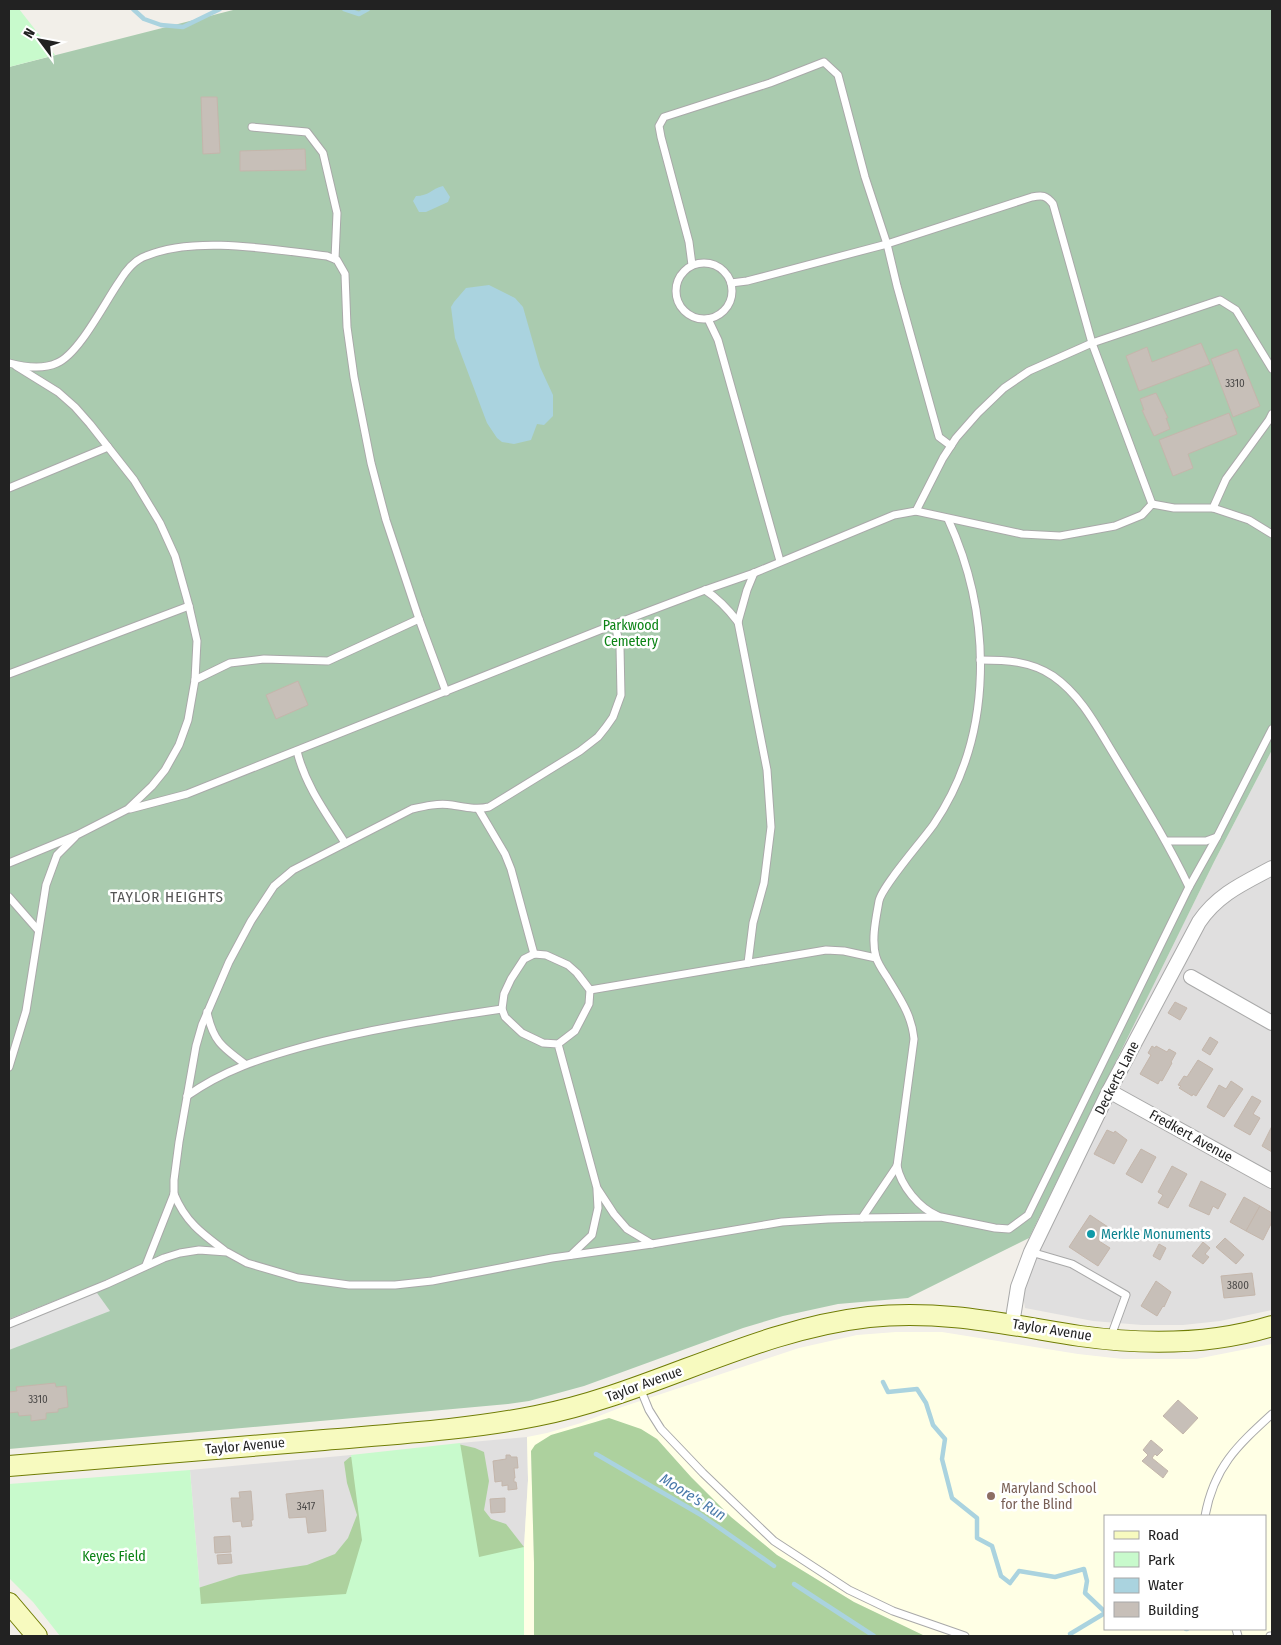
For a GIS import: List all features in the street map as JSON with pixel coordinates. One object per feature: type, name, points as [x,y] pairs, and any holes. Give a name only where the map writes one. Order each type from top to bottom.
[{"type":"main road","name":"Taylor Avenue","points":[[9,1466],[488,1424],[567,1409],[639,1386],[774,1337],[846,1320],[922,1314],[975,1318],[1110,1339],[1143,1342],[1204,1340],[1272,1326]]},
{"type":"main road","points":[[9,1603],[37,1636]]},
{"type":"street","name":"Deckerts Lane","points":[[1012,1324],[1018,1287],[1030,1252],[1110,1091],[1195,930],[1207,910],[1217,900],[1272,868]]},
{"type":"street","points":[[1191,977],[1272,1023]]},
{"type":"street","name":"Fredkert Avenue","points":[[1110,1091],[1272,1182]]},
{"type":"lane","points":[[692,265],[689,242],[661,137],[659,126],[664,117],[770,83],[824,62],[838,75],[865,177],[887,244],[939,437],[951,446]]},
{"type":"lane","points":[[252,127],[307,132],[323,153],[337,213],[334,259]]},
{"type":"lane","points":[[731,283],[747,281],[887,244],[1032,197],[1042,195],[1049,198],[1053,204],[1092,342],[1152,504]]},
{"type":"lane","points":[[11,363],[35,368],[58,363],[66,358],[89,329],[107,299],[131,266],[144,256],[186,247],[219,246],[327,256],[337,260],[345,274],[347,327],[354,377],[386,520],[446,692]]},
{"type":"lane","points":[[708,263],[722,269],[731,283],[732,295],[728,306],[719,314],[708,319],[692,317],[680,306],[675,291],[680,275],[692,265],[708,263]]},
{"type":"lane","points":[[916,511],[951,446],[978,413],[1004,388],[1029,371],[1092,342],[1220,300],[1236,310],[1272,369]]},
{"type":"lane","points":[[708,319],[718,340],[780,561]]},
{"type":"lane","points":[[11,363],[64,397],[90,424],[134,480],[160,523],[175,556],[189,606],[197,640],[195,680],[188,720],[179,745],[165,770],[152,786],[128,809]]},
{"type":"lane","points":[[1213,508],[1226,479],[1272,414]]},
{"type":"lane","points":[[9,488],[108,447]]},
{"type":"lane","points":[[1152,504],[1174,508],[1213,508],[1249,520],[1272,534]]},
{"type":"lane","points":[[9,863],[78,835],[128,809],[187,794],[615,624],[754,573],[894,515],[916,511],[1022,534],[1060,536],[1115,526],[1142,514],[1152,504]]},
{"type":"lane","points":[[948,519],[960,546],[969,574],[979,633],[980,696],[970,750],[950,797],[935,823],[880,897],[874,939],[876,958],[906,1010],[913,1027],[914,1039],[897,1166],[902,1182],[930,1213],[995,1228],[1009,1229],[1028,1215],[1189,887],[1217,837],[1272,729]]},
{"type":"lane","points":[[738,622],[754,573]]},
{"type":"lane","points":[[705,590],[717,598],[738,622],[767,770],[771,827],[764,883],[753,923],[748,963]]},
{"type":"lane","points":[[9,674],[189,606]]},
{"type":"lane","points":[[195,680],[230,663],[264,660],[328,661],[419,619]]},
{"type":"lane","points":[[146,1265],[174,1194],[175,1170],[196,1046],[207,1012],[233,953],[274,886],[293,870],[412,809],[426,806],[451,805],[479,810],[489,808],[580,751],[598,737],[606,727],[613,716],[621,696],[620,647],[615,624]]},
{"type":"lane","points":[[980,660],[1010,661],[1031,665],[1053,676],[1065,685],[1087,710],[1166,840],[1189,887]]},
{"type":"lane","points":[[297,751],[301,767],[311,788],[345,843]]},
{"type":"lane","points":[[479,810],[505,854],[511,869],[534,954]]},
{"type":"lane","points":[[9,1067],[26,1010],[46,885],[57,855],[78,835]]},
{"type":"lane","points":[[1166,840],[1206,841],[1217,837]]},
{"type":"lane","points":[[9,896],[38,930]]},
{"type":"lane","points":[[590,990],[826,950],[844,951],[876,958]]},
{"type":"lane","points":[[534,954],[546,955],[568,965],[578,973],[590,990],[589,1004],[575,1031],[558,1044],[543,1043],[522,1033],[505,1017],[502,1009],[504,994],[511,979],[524,959],[534,954]]},
{"type":"lane","points":[[187,1096],[220,1074],[246,1064],[334,1038],[438,1018],[502,1009]]},
{"type":"lane","points":[[207,1012],[211,1029],[216,1039],[230,1053],[246,1064]]},
{"type":"lane","points":[[558,1044],[597,1188],[598,1208],[592,1235],[571,1255]]},
{"type":"lane","points":[[862,1218],[897,1166]]},
{"type":"lane","points":[[597,1188],[614,1214],[627,1228],[652,1244]]},
{"type":"lane","points":[[174,1194],[181,1210],[202,1234],[227,1252],[247,1263],[298,1278],[358,1285],[395,1285],[432,1281],[571,1255],[652,1244],[782,1222],[828,1218],[942,1217]]},
{"type":"lane","points":[[9,1324],[107,1284],[164,1258],[198,1250],[227,1252]]},
{"type":"lane","points":[[1030,1252],[1072,1264],[1126,1295],[1110,1339]]},
{"type":"lane","points":[[639,1386],[649,1410],[661,1429],[710,1480],[774,1541],[849,1590],[893,1610],[965,1636]]},
{"type":"lane","points":[[1205,1515],[1214,1482],[1226,1462],[1241,1443],[1272,1414]]},
{"type":"shaded area","points":[[1272,750],[1272,1310],[1220,1321],[1183,1325],[1142,1325],[1093,1321],[1025,1308],[1023,1296],[1027,1278],[1043,1240],[1116,1089],[1105,1083],[1214,862]]},
{"type":"shaded area","points":[[92,1286],[110,1311],[9,1350],[9,1319]]},
{"type":"shaded area","name":"Maryland School for the Blind","points":[[896,1332],[942,1332],[1078,1354],[1123,1359],[1196,1359],[1272,1344],[1272,1636],[922,1635],[854,1602],[777,1555],[731,1517],[657,1439],[603,1419],[531,1451],[534,1636],[524,1636],[524,1547],[528,1480],[527,1437],[581,1423],[622,1407],[799,1348],[857,1335]]},
{"type":"shaded area","points":[[527,1437],[528,1480],[524,1547],[479,1557],[460,1443]]},
{"type":"shaded area","points":[[351,1455],[362,1540],[346,1594],[201,1604],[190,1470]]},
{"type":"green space","points":[[9,9],[19,9],[55,55],[9,67]]},
{"type":"green space","name":"Parkwood Cemetery","points":[[237,9],[1272,9],[1272,750],[1214,862],[1029,1238],[908,1298],[838,1304],[783,1316],[743,1328],[584,1386],[529,1401],[9,1449],[9,67]]},
{"type":"green space","points":[[609,1418],[641,1429],[657,1439],[731,1517],[777,1555],[854,1602],[925,1636],[534,1636],[531,1451],[535,1445],[551,1435]]},
{"type":"green space","name":"Keyes Field","points":[[460,1443],[479,1557],[524,1547],[524,1636],[60,1636],[33,1602],[9,1578],[9,1484],[190,1470],[201,1604],[346,1594],[362,1540],[351,1455]]},
{"type":"green space","points":[[458,1444],[484,1452],[489,1481],[484,1510],[491,1519],[506,1524],[524,1547],[524,1636],[174,1636],[198,1588],[239,1575],[307,1565],[335,1554],[348,1538],[357,1515],[347,1483],[344,1462],[350,1457],[426,1452]]},
{"type":"water","points":[[443,186],[450,197],[448,202],[426,212],[419,212],[413,201],[416,196],[424,195]]},
{"type":"water","points":[[489,285],[515,298],[523,307],[540,367],[553,395],[553,416],[544,425],[537,424],[531,440],[514,444],[502,442],[487,423],[455,338],[451,307],[454,302],[466,288]]},
{"type":"building","points":[[201,97],[217,97],[220,153],[203,154]]},
{"type":"building","points":[[305,149],[306,170],[240,171],[240,151]]},
{"type":"building","points":[[1201,343],[1210,364],[1139,391],[1126,356],[1147,347],[1152,362]]},
{"type":"building","points":[[1237,349],[1260,406],[1233,417],[1211,359]]},
{"type":"building","points":[[1156,393],[1168,418],[1166,418],[1170,429],[1154,436],[1142,410],[1144,410],[1140,399]]},
{"type":"building","points":[[1229,413],[1237,434],[1188,454],[1193,468],[1173,476],[1159,440]]},
{"type":"building","points":[[298,681],[308,705],[276,719],[266,695]]},
{"type":"building","points":[[1175,1002],[1187,1008],[1180,1020],[1168,1013]]},
{"type":"building","points":[[1210,1037],[1218,1042],[1210,1055],[1202,1050]]},
{"type":"building","points":[[1152,1046],[1167,1052],[1169,1049],[1176,1053],[1162,1081],[1160,1080],[1158,1084],[1140,1074],[1151,1055],[1148,1053]]},
{"type":"building","points":[[1198,1060],[1213,1069],[1196,1096],[1193,1094],[1192,1096],[1179,1088],[1181,1086],[1178,1085],[1184,1076],[1187,1077]]},
{"type":"building","points":[[1231,1081],[1243,1089],[1224,1117],[1207,1107],[1219,1085],[1226,1089]]},
{"type":"building","points":[[1252,1096],[1261,1101],[1253,1114],[1260,1118],[1250,1135],[1234,1126]]},
{"type":"building","points":[[1272,1126],[1272,1152],[1262,1146]]},
{"type":"building","points":[[1107,1130],[1114,1133],[1115,1131],[1127,1140],[1114,1164],[1094,1154]]},
{"type":"building","points":[[1141,1149],[1156,1157],[1142,1183],[1126,1174]]},
{"type":"building","points":[[1172,1166],[1187,1174],[1168,1208],[1158,1203],[1163,1195],[1158,1192]]},
{"type":"building","points":[[1201,1181],[1226,1194],[1218,1209],[1213,1206],[1209,1215],[1189,1206]]},
{"type":"building","points":[[1244,1197],[1260,1206],[1246,1231],[1230,1222]]},
{"type":"building","points":[[1260,1206],[1272,1213],[1272,1222],[1263,1240],[1246,1231]]},
{"type":"building","name":"Merkle Monuments","points":[[1090,1215],[1108,1227],[1099,1241],[1110,1248],[1098,1266],[1069,1247]]},
{"type":"building","points":[[1225,1238],[1244,1255],[1236,1264],[1216,1247]]},
{"type":"building","points":[[1203,1242],[1210,1248],[1205,1254],[1209,1257],[1203,1264],[1192,1256]]},
{"type":"building","points":[[1159,1244],[1166,1248],[1160,1260],[1153,1256]]},
{"type":"building","points":[[1252,1273],[1255,1295],[1224,1298],[1221,1276]]},
{"type":"building","points":[[1156,1281],[1171,1292],[1164,1307],[1157,1316],[1141,1306]]},
{"type":"building","points":[[55,1383],[56,1387],[66,1386],[68,1407],[58,1409],[58,1412],[46,1413],[46,1419],[31,1421],[31,1415],[19,1416],[18,1412],[9,1413],[9,1392],[17,1391],[16,1387]]},
{"type":"building","points":[[1178,1400],[1198,1418],[1183,1434],[1163,1416]]},
{"type":"building","points":[[1151,1440],[1163,1450],[1152,1458],[1168,1471],[1163,1478],[1142,1461],[1148,1455],[1143,1450]]},
{"type":"building","points":[[506,1455],[517,1457],[518,1468],[514,1468],[514,1482],[516,1482],[517,1489],[508,1490],[508,1485],[502,1486],[502,1481],[495,1482],[493,1461],[506,1459]]},
{"type":"building","points":[[323,1490],[326,1531],[308,1533],[306,1517],[289,1518],[286,1494]]},
{"type":"building","points":[[251,1491],[252,1526],[242,1527],[241,1521],[233,1522],[231,1498],[240,1498],[239,1492]]},
{"type":"building","points":[[505,1498],[505,1512],[491,1513],[490,1499]]},
{"type":"building","points":[[230,1536],[231,1552],[215,1553],[214,1537]]},
{"type":"building","points":[[231,1554],[232,1563],[218,1564],[217,1555]]},
{"type":"waterway","points":[[133,9],[144,19],[161,25],[183,27],[220,9]]},
{"type":"waterway","points":[[344,9],[359,14],[368,9]]},
{"type":"waterway","name":"Moore's Run","points":[[883,1382],[888,1392],[917,1389],[926,1403],[933,1425],[945,1439],[942,1459],[952,1498],[977,1518],[977,1538],[992,1546],[1001,1576],[1010,1583],[1019,1571],[1055,1577],[1084,1569],[1087,1581],[1085,1593],[1104,1611]]},
{"type":"waterway","name":"Moore's Run","points":[[596,1454],[701,1515],[774,1566]]},
{"type":"waterway","name":"Moore's Run","points":[[794,1584],[874,1636]]},
{"type":"waterway","name":"Moore's Run","points":[[1070,1634],[1104,1614]]},
{"type":"place","name":"Merkle Monuments","points":[[1091,1234]]},
{"type":"place","name":"Maryland School for the Blind","points":[[991,1496]]},
{"type":"district","name":"TAYLOR HEIGHTS","points":[[167,897]]}]
